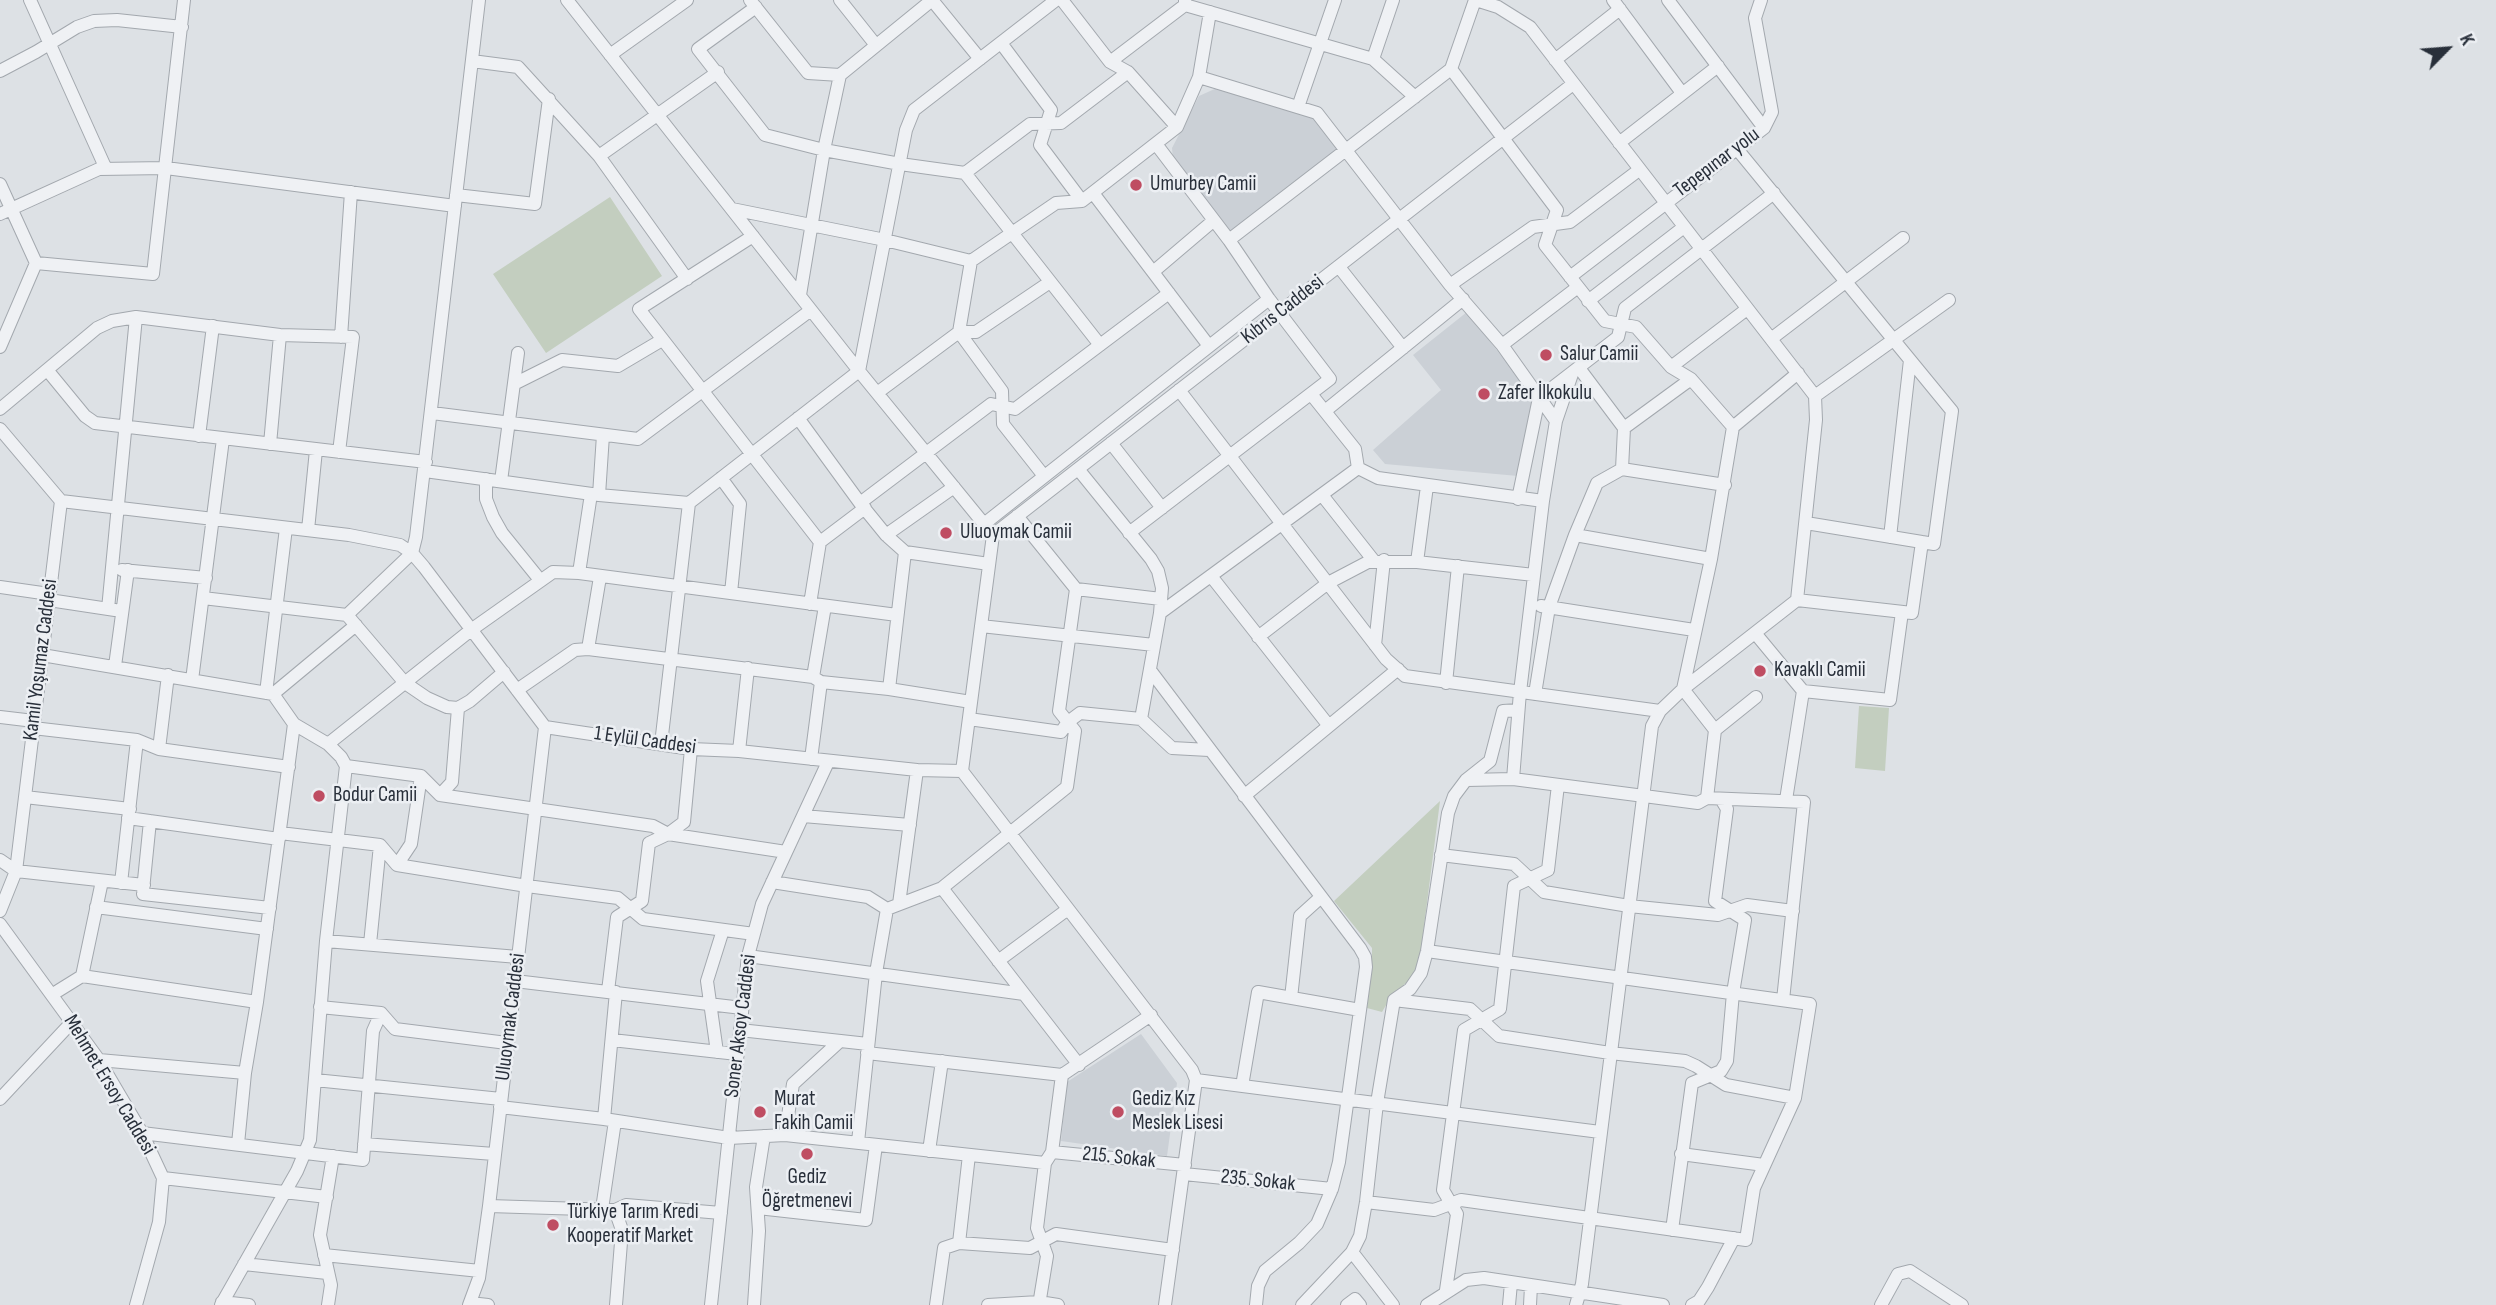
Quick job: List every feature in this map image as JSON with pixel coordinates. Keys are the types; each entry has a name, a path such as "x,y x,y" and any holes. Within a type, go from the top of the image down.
{"street":[{"path":"30,0 106,169"},
{"path":"36,263 153,274 184,0"},
{"path":"270,694 352,620 412,554 426,466 479,0"},
{"path":"566,0 859,371 993,535 962,771 1192,1070 1196,1080 1165,1305"},
{"path":"610,55 687,0"},
{"path":"840,0 875,44"},
{"path":"800,295 810,226 840,75 932,0 980,59"},
{"path":"48,371 85,416 95,423 339,452 486,479 595,495 688,503 859,371 906,130 914,110 1056,0"},
{"path":"1062,0 1110,62 1128,72 1177,127"},
{"path":"1298,107 1335,0"},
{"path":"1373,59 1394,0"},
{"path":"1668,0 1764,128"},
{"name":"Tepepınar yolu","path":"1502,345 1664,203 1764,128 1772,112 1755,18 1760,0"},
{"path":"1110,62 1185,2 1210,12 1373,59 1415,97"},
{"path":"1229,240 1451,69 1488,2 1530,27 1815,396 1816,420 1797,600"},
{"path":"840,75 808,73 753,4 698,49 765,135 824,150 965,173 1100,345"},
{"path":"1555,60 1616,5 1682,93"},
{"path":"1044,476 1003,424 1002,391 959,332 971,261 1056,204 1088,197 1177,127 1199,77 1210,12"},
{"path":"0,71 77,27 94,21 117,20 182,27"},
{"path":"1001,43 1051,110 1040,145 1153,272 1209,346"},
{"path":"472,61 518,67 599,156 687,279"},
{"path":"1619,143 1718,66"},
{"path":"1451,69 1558,210 1545,245 1588,301 1605,321 1636,327 1671,367 1690,379 1733,427"},
{"path":"599,156 718,72"},
{"path":"965,173 1030,124 1061,123 1128,72"},
{"path":"1199,77 1317,113 1450,285 1502,345 1556,421"},
{"name":"Kıbrıs Caddesi","path":"993,535 1573,84"},
{"path":"6,211 99,169 166,168 351,192 536,204 549,99"},
{"path":"1129,533 1330,379 1156,145"},
{"path":"1737,149 1952,411 1934,544 1806,523"},
{"path":"1450,285 1533,227 1570,222 1639,170"},
{"path":"0,184 6,211 36,263"},
{"path":"341,337 351,192"},
{"path":"1518,499 1539,398 1618,337 1625,308 1774,193"},
{"path":"732,209 885,240 971,261"},
{"path":"1153,272 1213,221"},
{"path":"1588,301 1684,227"},
{"path":"753,236 639,309 821,542"},
{"path":"1771,339 1903,238"},
{"path":"0,347 4,325 36,263"},
{"path":"1339,267 1403,348"},
{"path":"877,393 959,332 976,332 1051,282"},
{"path":"810,604 821,542 862,505 925,452 991,404 1015,409 1169,293"},
{"path":"984,524 1269,299"},
{"path":"1325,411 1463,299"},
{"path":"1815,396 1949,300"},
{"path":"1671,367 1747,309"},
{"path":"432,413 638,439 811,310"},
{"path":"0,409 97,328 112,321 136,317 280,335 353,337 339,452"},
{"path":"108,609 136,317"},
{"path":"199,436 213,326"},
{"path":"270,444 280,335"},
{"path":"514,384 562,360 618,366 662,340"},
{"path":"501,481 518,353"},
{"path":"1890,537 1910,360"},
{"path":"1513,779 1518,710 1543,500 1556,421 1576,371"},
{"path":"1576,371 1624,428 1622,469"},
{"path":"1714,799 1715,730 1683,689 1711,559 1733,427 1798,373"},
{"path":"1624,428 1690,379"},
{"path":"1179,390 1386,659 1405,676 1660,711"},
{"path":"1311,394 1355,449 1359,468"},
{"path":"798,418 862,505 886,535 905,552 989,564"},
{"path":"0,429 61,501 349,535 400,545 412,554 545,727"},
{"path":"579,573 595,495 603,435"},
{"path":"192,680 223,439"},
{"path":"1111,443 1162,508"},
{"path":"308,530 316,450"},
{"path":"1359,468 1378,478 1518,499 1543,500"},
{"path":"1160,613 1359,468"},
{"path":"1078,469 1158,571 1162,589 1160,613 1141,719"},
{"path":"1535,694 1549,607 1597,484 1622,469 1725,485"},
{"path":"721,478 740,504 731,593"},
{"path":"486,479 486,499 493,517 502,533 540,580"},
{"path":"886,535 954,486"},
{"path":"1418,562 1427,486"},
{"path":"1322,495 1379,561 1375,645"},
{"name":"Kamil Yoşumaz Caddesi","path":"0,911 16,871 61,501"},
{"path":"661,744 688,503"},
{"path":"1017,516 1076,589 1161,599"},
{"path":"270,694 286,528"},
{"path":"1575,535 1711,559"},
{"path":"1578,1299 1652,726 1660,711 1683,689 1797,600 1912,613 1922,542"},
{"path":"889,689 905,552"},
{"path":"1258,636 1328,583 1354,567 1379,561 1418,562 1534,575"},
{"path":"1446,683 1458,566"},
{"path":"112,569 206,578"},
{"path":"115,666 128,570"},
{"path":"328,744 471,630 553,572 579,573 897,615"},
{"path":"1211,576 1329,726"},
{"path":"588,649 600,577"},
{"path":"0,587 122,611"},
{"path":"772,882 868,897 893,907 942,888 1068,787 1075,731 1059,711 1076,589"},
{"path":"203,598 352,620 405,683 447,707 458,708 470,701 504,672"},
{"path":"1531,604 1694,630"},
{"path":"811,759 825,606"},
{"path":"1755,633 1803,691 1890,700 1902,612"},
{"path":"981,626 1154,645"},
{"path":"517,690 575,650 588,649 748,668 971,702"},
{"path":"42,655 270,694 294,724 328,744 346,766 326,940 310,1140 285,1192 222,1304 249,1305"},
{"path":"739,751 748,668"},
{"path":"1244,796 1398,669"},
{"path":"1150,670 1365,957 1366,967 1339,1163 1332,1189 1317,1224 1299,1243 1265,1270 1258,1286 1257,1304"},
{"path":"159,749 168,675"},
{"path":"1786,800 1803,691"},
{"path":"1715,730 1756,697"},
{"path":"440,795 452,782 458,708"},
{"path":"1302,1305 1352,1252 1360,1236 1377,1103 1394,1000 1409,989 1421,972 1427,951 1448,813 1454,796 1466,780 1490,761 1503,711 1518,710"},
{"path":"969,719 1061,732 1068,722 1080,713 1141,719 1172,748 1209,750"},
{"path":"0,717 33,725 137,740 159,749 289,767"},
{"path":"238,1144 245,1073 294,724"},
{"name":"1 Eylül Caddesi","path":"545,727 691,748 917,770 962,771"},
{"name":"Uluoymak Caddesi","path":"470,1304 477,1287 489,1206 545,727"},
{"path":"121,883 137,740"},
{"path":"616,1305 622,1230 609,1209 609,1120 612,991 617,918 642,901 649,843 684,822 691,748"},
{"name":"Soner Aksoy Caddesi","path":"711,1305 748,956 762,904 828,762"},
{"path":"346,766 421,776 440,795 653,826 668,834 786,852"},
{"path":"858,1143 876,972 910,825 917,770"},
{"path":"397,864 411,844 421,776"},
{"path":"1466,780 1513,779 1698,803 1714,799 1804,802 1783,1000"},
{"path":"1446,1290 1457,1214 1443,1190 1464,1030 1500,1009 1514,886 1548,870 1558,785"},
{"path":"25,797 129,813 150,821 380,845 397,864 618,898 643,919 754,934"},
{"path":"1672,1230 1692,1083 1724,1068 1727,1061 1733,993 1745,920 1715,901 1727,809 1714,799"},
{"path":"803,816 910,825"},
{"path":"141,913 150,821"},
{"path":"369,944 380,845"},
{"path":"1441,855 1514,864 1544,892 1629,906 1718,915 1746,905 1793,911"},
{"path":"0,860 16,871 121,883 144,889 270,908"},
{"path":"82,976 102,881"},
{"path":"942,888 1079,1065"},
{"path":"1291,999 1300,916 1321,897"},
{"path":"96,907 267,929"},
{"path":"998,961 1068,909"},
{"name":"Mehmet Ersoy Caddesi","path":"0,924 99,1060 142,1133 163,1178 159,1222 136,1305"},
{"path":"717,1052 707,981 723,930"},
{"path":"326,940 518,957"},
{"path":"1366,1202 1434,1210 1461,1200 1746,1240 1754,1188 1795,1098 1810,1004 1427,951"},
{"path":"748,956 1024,994"},
{"path":"53,994 82,976 257,1002"},
{"path":"515,981 742,1008"},
{"path":"1242,1086 1258,992 1360,1010"},
{"path":"1394,1000 1470,1009 1499,1036 1685,1061 1726,1085 1795,1098"},
{"path":"320,1007 380,1013 395,1029 507,1043"},
{"path":"142,1133 363,1160 373,1031 380,1013"},
{"path":"740,1030 840,1041 942,1061 1062,1074 1151,1016"},
{"path":"0,1099 72,1023"},
{"path":"612,1040 737,1054"},
{"path":"785,1135 793,1084 840,1041"},
{"path":"99,1060 245,1073"},
{"path":"929,1151 942,1061"},
{"path":"1039,1303 1047,1256 1037,1228 1062,1074"},
{"name":"215. Sokak","path":"315,1080 500,1103 729,1138 785,1135 969,1155 1048,1157 1185,1170"},
{"path":"1196,1080 1600,1132"},
{"path":"754,1305 760,1231 756,1187 764,1136"},
{"path":"364,1144 494,1154"},
{"path":"758,1208 866,1220 876,1145"},
{"path":"1681,1154 1765,1165"},
{"path":"959,1243 969,1155"},
{"path":"328,1305 331,1285 320,1235 333,1156"},
{"name":"235. Sokak","path":"1185,1170 1332,1189"},
{"path":"163,1178 327,1197"},
{"path":"489,1206 609,1209 626,1205 721,1213"},
{"path":"936,1305 944,1248 959,1243 1030,1248 1056,1234 1173,1250"},
{"path":"1692,1305 1699,1301 1708,1287 1734,1238"},
{"path":"1352,1252 1393,1305"},
{"path":"324,1255 480,1271"},
{"path":"244,1264 327,1273"},
{"path":"1881,1305 1898,1274 1910,1271 1962,1305"},
{"path":"1427,1305 1446,1290 1466,1280 1484,1278 1531,1286 1578,1299 1663,1305"},
{"path":"1509,1305 1511,1283"},
{"path":"1531,1286 1531,1305"},
{"path":"1347,1305 1355,1299 1360,1305"},
{"path":"470,1304 488,1305"},
{"path":"988,1305 1058,1305"}],"shaded area":[{"path":"1219,87 1316,116 1340,147 1235,231 1227,232 1173,159 1172,148 1199,96"},
{"name":"Zafer İlkokulu","path":"1467,312 1535,399 1518,476 1385,464 1373,450 1441,390 1413,355"},
{"name":"Gediz Kız Meslek Lisesi","path":"1141,1034 1177,1083 1167,1156 1061,1141 1067,1082"}],"green space":[{"path":"610,197 662,276 546,353 493,274"},
{"path":"1859,706 1889,708 1885,771 1855,768"},
{"path":"1440,801 1418,973 1392,995 1382,1012 1367,1008 1372,948 1334,901"}],"place":[{"name":"Umurbey Camii","path":"1136,185"},
{"name":"Salur Camii","path":"1546,355"},
{"name":"Zafer İlkokulu","path":"1484,394"},
{"name":"Uluoymak Camii","path":"946,533"},
{"name":"Kavaklı Camii","path":"1760,671"},
{"name":"Bodur Camii","path":"319,796"},
{"name":"Murat Fakih Camii","path":"760,1112"},
{"name":"Gediz Kız Meslek Lisesi","path":"1118,1112"},
{"name":"Gediz Öğretmenevi","path":"807,1154"},
{"name":"Türkiye Tarım Kredi Kooperatif Market","path":"553,1225"}]}
